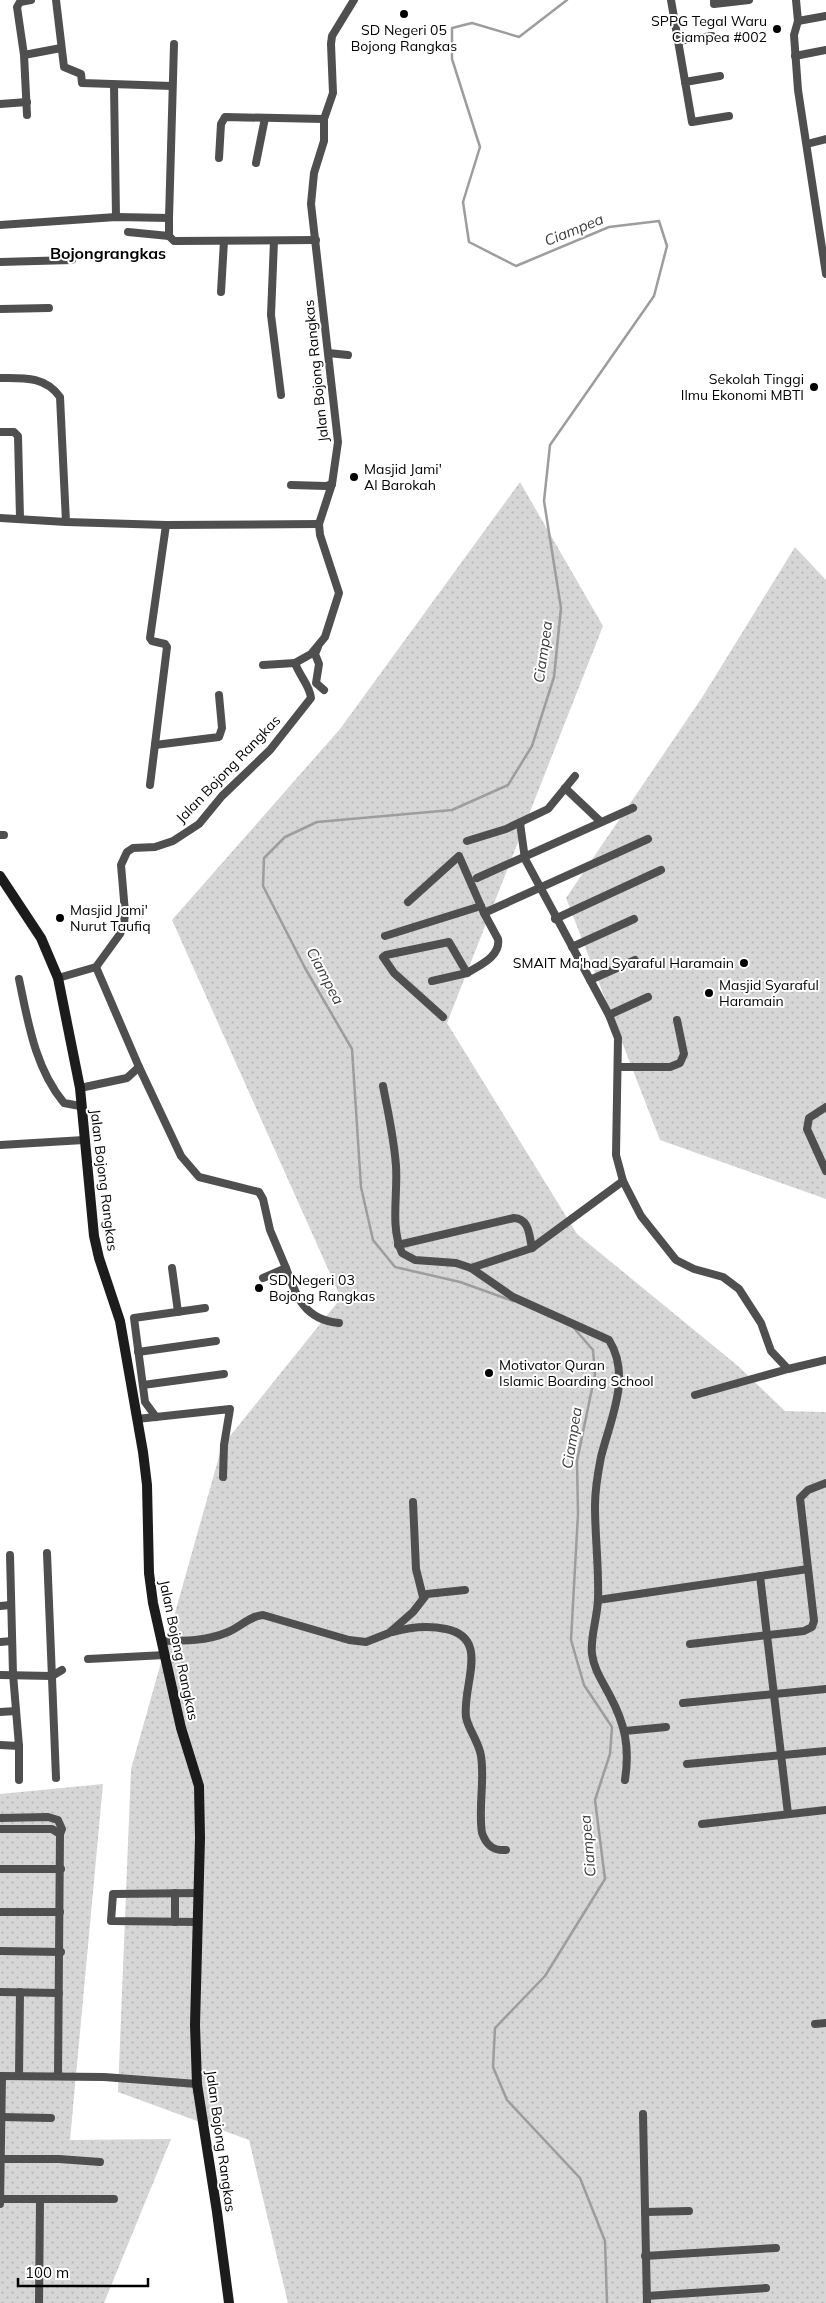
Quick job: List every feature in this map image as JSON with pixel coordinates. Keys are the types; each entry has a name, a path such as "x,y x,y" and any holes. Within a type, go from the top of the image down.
{"main road":[{"name":"Jalan Bojong Rangkas","path":"0,876 40,938 58,978 80,1088 80,1106 94,1236 104,1275 120,1322 137,1419 147,1486 149,1573 153,1603 181,1728 199,1786 199,1893 195,2018 197,2084 229,2303"}],"street":[{"path":"27,115 24,55 17,7 20,2 31,0"},
{"path":"56,0 64,67 81,74 82,83 172,86"},
{"name":"Jalan Bojong Rangkas","path":"96,968 114,944 124,924 125,912 121,865 123,858 132,848 155,847 185,835 199,824 222,796 270,750 311,698 296,663 311,654 325,637 339,593 337,582 320,538 319,524 332,484 338,442 311,204 314,173 324,141 324,119 332,93 330,44 332,36 347,15 354,0"},
{"path":"671,0 692,122 729,116"},
{"path":"714,0 714,4 749,0"},
{"path":"796,0 798,21 794,35 798,90 826,274"},
{"path":"798,21 826,16"},
{"path":"678,40 712,36"},
{"path":"169,236 174,44"},
{"path":"24,55 62,48"},
{"path":"796,56 826,50"},
{"path":"685,82 720,76"},
{"path":"114,85 116,217"},
{"path":"0,104 27,102"},
{"path":"219,158 221,124 225,117 324,119"},
{"path":"256,163 265,118"},
{"path":"807,144 826,139"},
{"path":"0,225 116,217 169,218"},
{"path":"128,232 169,236 174,241 316,240"},
{"path":"221,292 224,241"},
{"path":"274,241 271,315 281,395"},
{"path":"0,262 72,260"},
{"path":"0,309 50,308"},
{"path":"328,353 348,355"},
{"path":"0,378 29,378 47,384 60,397 66,522"},
{"path":"0,432 14,432 18,436 20,518"},
{"path":"291,485 326,486 332,484"},
{"path":"0,518 166,525 319,524"},
{"path":"150,785 167,647 165,644 152,641 150,638 166,525"},
{"path":"319,645 315,654 319,664 316,684 324,690"},
{"path":"263,665 296,663"},
{"path":"155,744 219,738 222,728 219,696"},
{"path":"467,841 506,829 548,809 575,776"},
{"path":"565,788 601,822"},
{"path":"477,878 633,808"},
{"path":"520,822 525,858 555,919 609,1015 618,1038 616,1155 623,1181 641,1216 670,1253 684,1265 722,1277 739,1289 761,1323 771,1351 788,1369"},
{"path":"385,936 482,909 539,888 648,839"},
{"path":"408,902 460,856 482,909 499,943 496,952 467,972 432,981"},
{"path":"555,919 661,870"},
{"path":"572,947 634,919"},
{"path":"443,1017 394,973 383,957 448,942 467,972"},
{"path":"590,980 635,960"},
{"path":"58,978 96,968 139,1067 181,1156 193,1172 204,1179 259,1192 295,1292 305,1310 315,1316 339,1323"},
{"path":"19,979 35,1050 43,1068 64,1103 80,1106"},
{"path":"609,1015 648,996"},
{"path":"619,1066 670,1067 680,1063 684,1057 677,1020"},
{"path":"80,1088 127,1078 139,1067"},
{"path":"383,1086 392,1128 396,1166 394,1232 398,1245 408,1258 456,1263 471,1268 514,1297 609,1340 615,1350 619,1375 615,1416 601,1457 595,1505 598,1600 592,1640 594,1664 623,1721 629,1751 625,1780"},
{"path":"826,1107 809,1118 807,1129 826,1171"},
{"path":"0,1145 84,1140"},
{"path":"471,1268 532,1248 623,1181"},
{"path":"398,1245 514,1218 522,1220 526,1224 532,1248"},
{"path":"172,1268 178,1312"},
{"path":"263,1278 286,1268"},
{"path":"156,1417 145,1402 134,1318 205,1308"},
{"path":"138,1352 216,1341"},
{"path":"695,1395 826,1360"},
{"path":"143,1385 224,1374"},
{"path":"137,1419 230,1409 224,1445 223,1477"},
{"path":"690,1644 804,1632 812,1627 814,1620 800,1498 808,1490 826,1483"},
{"path":"413,1502 416,1569 423,1597"},
{"path":"47,1553 56,1778"},
{"path":"10,1555 13,1674 19,1746 19,1780"},
{"path":"598,1600 808,1568"},
{"path":"0,1573 10,1572"},
{"path":"760,1576 788,1814"},
{"path":"162,1641 189,1641 217,1636 263,1615 358,1642 374,1640 388,1633 413,1612 423,1597 431,1592 465,1590"},
{"path":"0,1606 11,1605"},
{"path":"388,1633 412,1628 437,1627 460,1632 468,1639 471,1655 466,1716 477,1739 481,1755 482,1833 485,1842 493,1848 506,1850"},
{"path":"0,1642 12,1641"},
{"path":"88,1659 166,1655"},
{"path":"0,1675 52,1676 62,1670"},
{"path":"683,1703 826,1689"},
{"path":"0,1712 16,1711"},
{"path":"625,1730 666,1727"},
{"path":"0,1745 19,1746"},
{"path":"687,1764 826,1751"},
{"path":"702,1824 826,1810"},
{"path":"0,1818 48,1817 58,1820 62,1829 60,1834 58,2076"},
{"path":"0,1829 52,1829 60,1834"},
{"path":"0,1869 61,1869"},
{"path":"176,1893 176,1922"},
{"path":"198,1922 111,1921 113,1894 199,1893"},
{"path":"0,1912 60,1912"},
{"path":"0,1951 60,1952"},
{"path":"0,1992 59,1994"},
{"path":"19,2076 20,1992"},
{"path":"816,2024 826,2023"},
{"path":"0,2204 1,2076 104,2076 197,2084"},
{"path":"643,2114 647,2299 766,2288"},
{"path":"0,2117 51,2118"},
{"path":"0,2159 59,2159 100,2162"},
{"path":"0,2199 114,2199"},
{"path":"39,2303 40,2200"},
{"path":"645,2212 689,2211"},
{"path":"645,2256 776,2248"}],"shaded area":[{"path":"520,482 603,626 447,1023 577,1234 738,1366 785,1411 826,1412 826,2303 288,2303 249,2140 118,2092 131,1769 222,1446 341,1298 172,920 340,729"},
{"path":"795,547 826,580 826,1199 660,1140 566,898 703,696"},
{"path":"103,1784 70,2140 171,2139 104,2303 0,2303 0,1794"}],"waterway":[{"name":"Ciampea","path":"513,1301 460,1282 395,1267 373,1240 361,1187 352,1049 305,968 263,886 264,858 285,837 317,822 452,810 508,785 532,746 554,677 561,608 544,501 550,445 654,296 667,246 659,221 609,227 516,266 469,242 463,202 480,147 452,59 452,28 472,23 519,37 567,0"},
{"name":"Ciampea","path":"573,1327 593,1350 595,1374 577,1461 578,1514 571,1640 584,1685 612,1727 610,1754 595,1800 605,1879 545,1976 495,2028 493,2067 507,2100 580,2178 605,2241 607,2303"}],"place":[{"name":"SD Negeri 05 Bojong Rangkas","path":"404,14"},
{"name":"SPPG Tegal Waru Ciampea #002","path":"777,29"},
{"name":"Sekolah Tinggi Ilmu Ekonomi MBTI","path":"814,387"},
{"name":"Masjid Jami' Al Barokah","path":"354,477"},
{"name":"Masjid Jami' Nurut Taufiq","path":"60,918"},
{"name":"SMAIT Ma'had Syaraful Haramain","path":"744,963"},
{"name":"Masjid Syaraful Haramain","path":"709,993"},
{"name":"SD Negeri 03 Bojong Rangkas","path":"259,1288"},
{"name":"Motivator Quran Islamic Boarding School","path":"489,1373"}],"district":[{"name":"Bojongrangkas","path":"108,253"}]}
